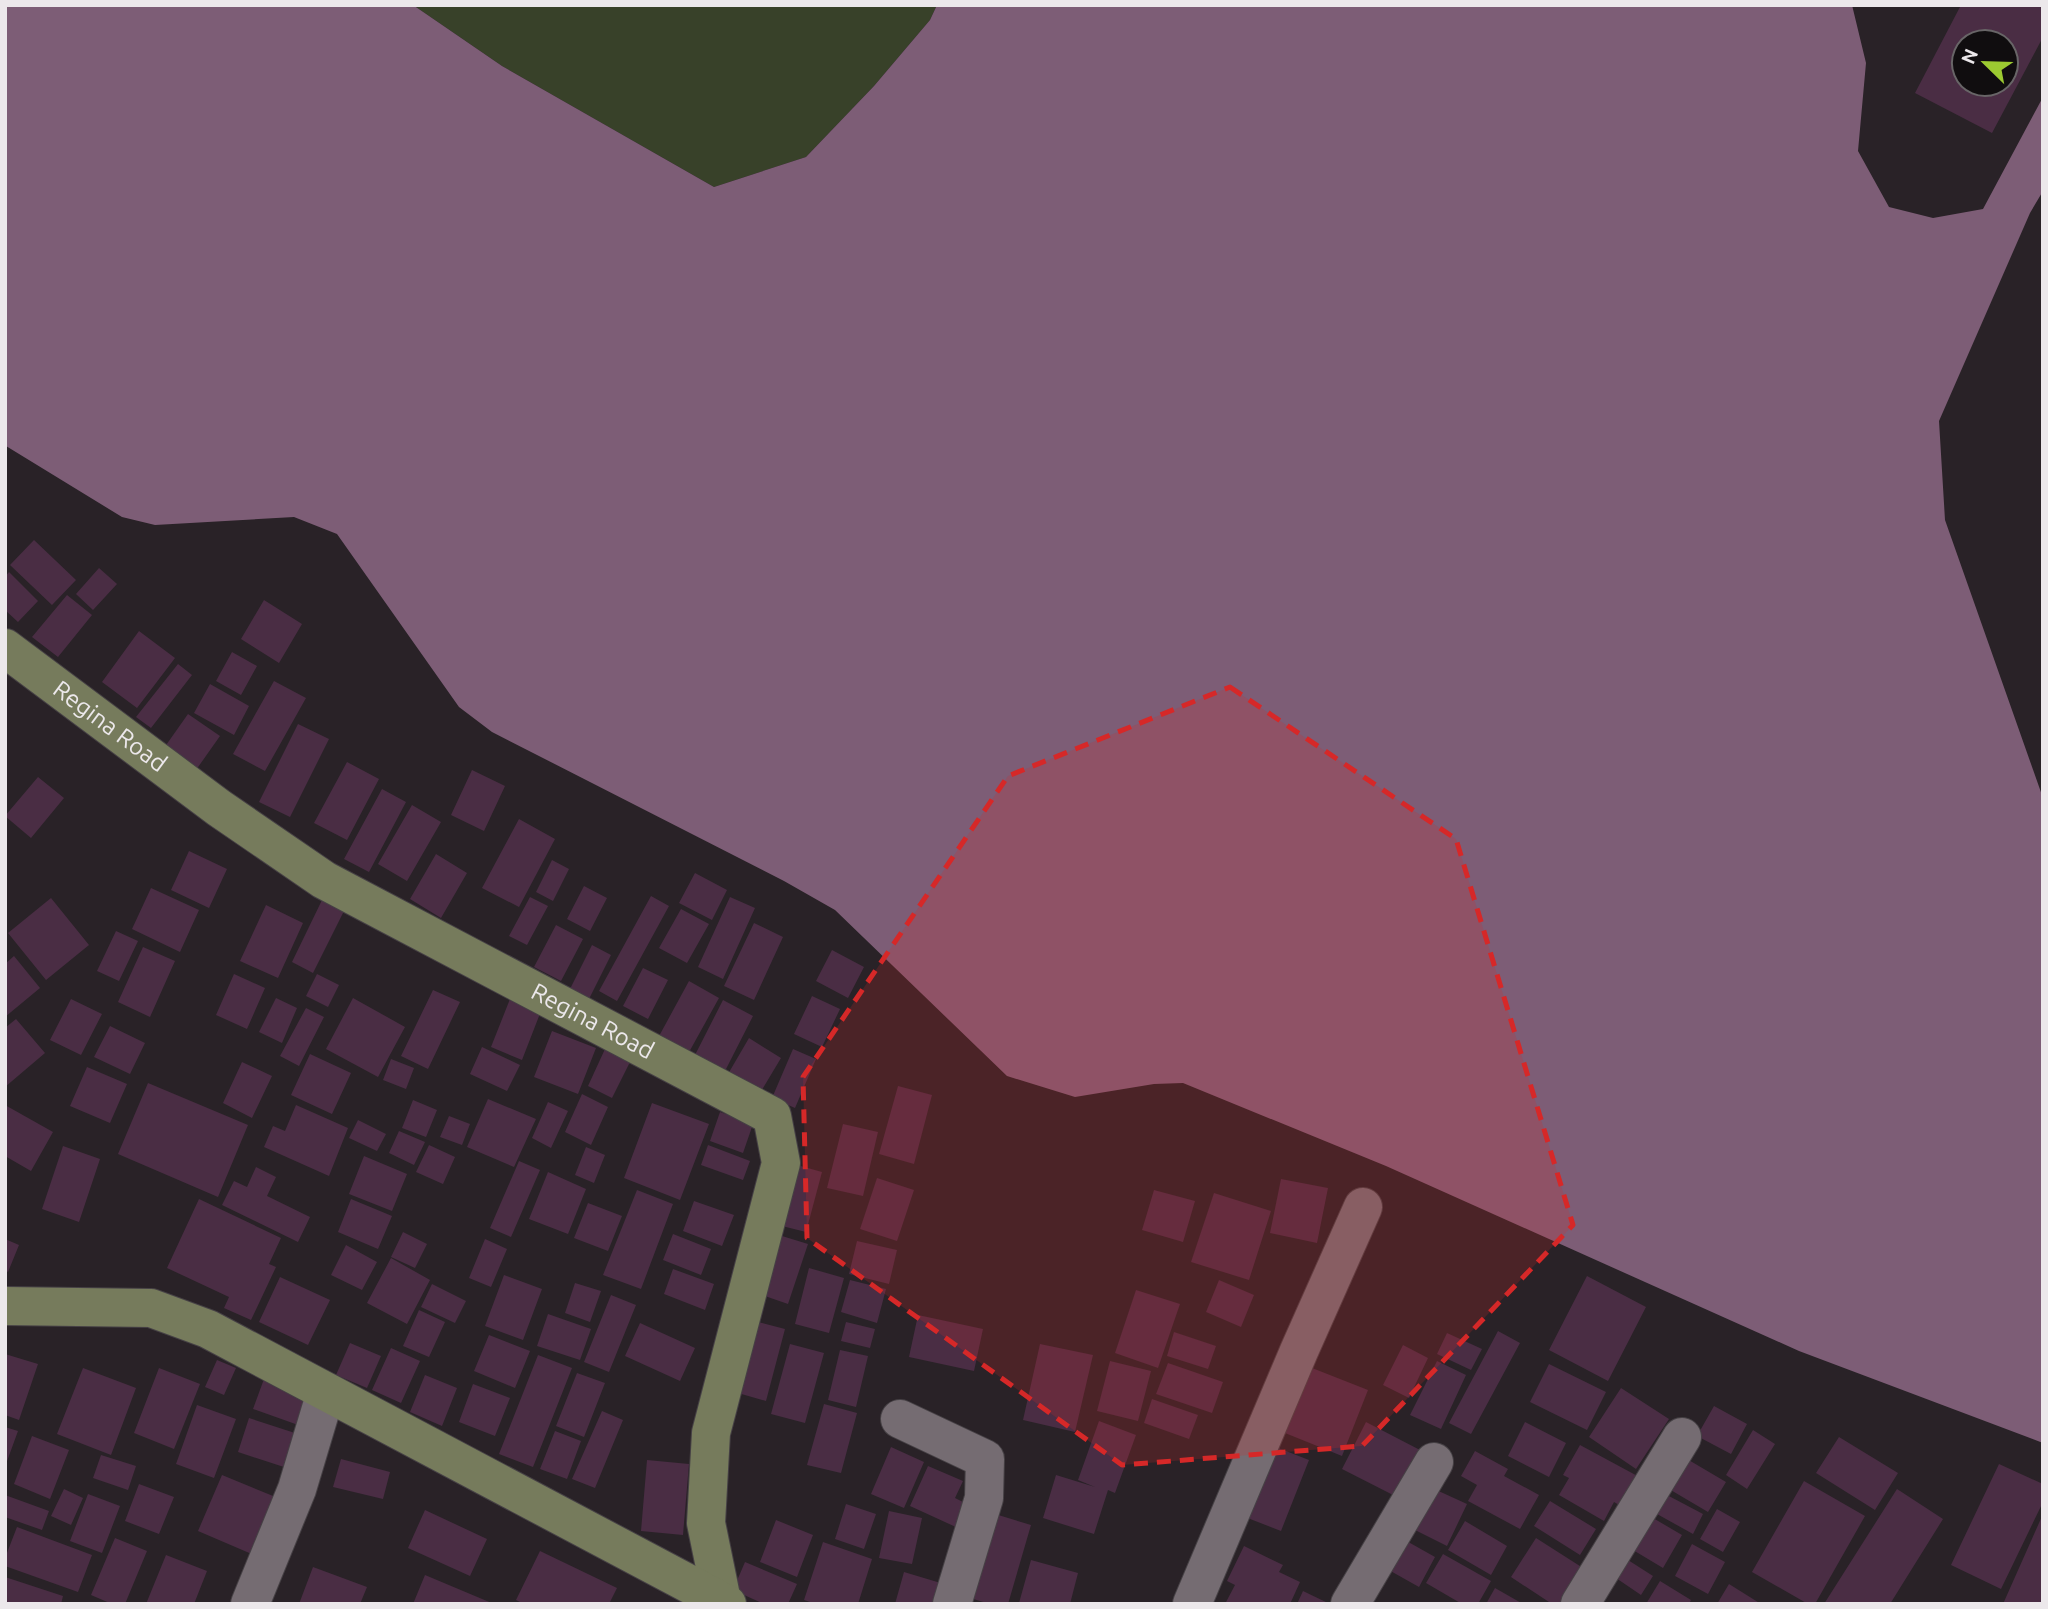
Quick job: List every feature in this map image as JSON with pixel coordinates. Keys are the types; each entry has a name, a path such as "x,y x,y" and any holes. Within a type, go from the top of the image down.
{"street":[{"name":"Regina Road","path":"5,648 219,808 324,880 772,1116 781,1163 711,1433 706,1523 723,1603"},
{"path":"1192,1604 1298,1350 1363,1207"},
{"path":"5,1306 151,1308 208,1329 723,1603"},
{"path":"250,1604 297,1489 326,1392"},
{"path":"900,1419 985,1459 984,1498 953,1604"},
{"path":"1580,1604 1682,1437"},
{"path":"1350,1604 1434,1462"}],"highlighted area":[{"path":"1230,687 1456,839 1573,1225 1362,1446 1122,1465 807,1238 803,1077 1008,776"}],"green space":[{"path":"413,5 937,5 930,20 874,86 806,157 714,187 502,66"}],"shaded area":[{"path":"5,5 413,5 502,66 714,187 806,157 874,86 930,20 937,5 1852,5 1866,63 1858,151 1889,207 1933,218 1983,209 2043,97 2043,191 2030,213 1939,421 1945,520 2043,798 2043,1443 1799,1351 1386,1166 1183,1083 1154,1084 1075,1097 1007,1076 835,910 784,881 492,732 459,707 337,534 294,517 155,525 122,517 6,446"}],"building":[{"path":"1961,5 2043,5 2043,37 2020,80 2020,28 1950,28 1950,98 2011,98 1992,133 1915,93"},
{"path":"34,540 76,580 52,605 10,565"},
{"path":"99,568 117,584 93,610 76,594"},
{"path":"9,572 38,601 18,622 5,610 5,577"},
{"path":"67,595 92,615 58,657 32,637"},
{"path":"264,600 302,624 279,663 241,639"},
{"path":"139,631 175,658 137,708 102,682"},
{"path":"232,652 257,666 241,695 216,681"},
{"path":"178,664 192,675 151,728 136,717"},
{"path":"274,681 306,698 265,771 233,754"},
{"path":"210,684 249,706 234,735 194,713"},
{"path":"188,714 220,736 196,770 164,748"},
{"path":"298,724 329,739 290,817 259,802"},
{"path":"347,762 379,779 347,840 314,823"},
{"path":"472,770 505,786 484,831 451,815"},
{"path":"38,777 64,798 31,838 5,816"},
{"path":"382,789 406,802 369,872 344,859"},
{"path":"412,805 441,822 407,881 378,864"},
{"path":"519,819 555,839 519,907 482,888"},
{"path":"189,851 227,869 209,908 171,890"},
{"path":"436,854 467,873 441,918 410,899"},
{"path":"552,860 569,869 553,901 536,892"},
{"path":"695,873 727,890 712,920 679,903"},
{"path":"584,886 607,898 590,931 567,919"},
{"path":"151,888 199,910 180,952 132,929"},
{"path":"651,896 669,906 617,1001 599,991"},
{"path":"530,897 548,906 527,945 509,936"},
{"path":"730,897 755,908 723,979 698,967"},
{"path":"51,898 89,945 46,980 8,933"},
{"path":"323,898 345,909 313,973 292,962"},
{"path":"266,905 303,923 278,978 240,961"},
{"path":"681,909 709,924 687,963 659,948"},
{"path":"754,923 783,937 754,1000 724,986"},
{"path":"556,925 583,939 561,981 534,967"},
{"path":"116,931 138,941 119,981 97,971"},
{"path":"592,945 611,955 589,999 570,989"},
{"path":"143,947 175,961 150,1017 118,1002"},
{"path":"832,950 864,967 848,998 816,981"},
{"path":"14,956 40,988 5,1017 5,964"},
{"path":"643,968 668,980 648,1019 623,1006"},
{"path":"234,974 265,988 247,1029 216,1015"},
{"path":"317,974 339,985 328,1007 306,996"},
{"path":"689,981 719,998 688,1054 658,1038"},
{"path":"433,990 460,1002 428,1069 401,1056"},
{"path":"812,996 840,1009 822,1047 794,1034"},
{"path":"276,998 297,1008 282,1043 259,1032"},
{"path":"353,998 405,1027 378,1077 326,1049"},
{"path":"71,999 102,1014 81,1055 50,1040"},
{"path":"510,999 541,1011 522,1060 491,1047"},
{"path":"723,1000 753,1016 725,1071 695,1055"},
{"path":"306,1008 324,1017 299,1066 280,1056"},
{"path":"16,1019 45,1053 5,1087 5,1028"},
{"path":"110,1026 145,1043 130,1074 94,1057"},
{"path":"552,1031 596,1048 578,1094 534,1077"},
{"path":"749,1038 781,1058 760,1093 728,1074"},
{"path":"482,1047 520,1065 507,1091 470,1074"},
{"path":"605,1049 630,1062 612,1098 588,1086"},
{"path":"793,1049 816,1059 795,1108 772,1098"},
{"path":"310,1054 351,1073 332,1114 291,1095"},
{"path":"391,1059 414,1068 406,1089 383,1080"},
{"path":"242,1062 272,1076 252,1118 223,1103"},
{"path":"87,1067 127,1084 110,1123 70,1106"},
{"path":"148,1083 248,1125 218,1197 118,1154"},
{"path":"898,1086 932,1095 914,1164 879,1154"},
{"path":"582,1094 608,1107 591,1145 565,1132"},
{"path":"488,1099 536,1119 514,1167 467,1147"},
{"path":"413,1100 437,1110 426,1137 402,1128"},
{"path":"548,1102 568,1111 551,1148 532,1138"},
{"path":"652,1103 709,1124 680,1200 624,1178"},
{"path":"5,1105 53,1132 31,1171 5,1156"},
{"path":"296,1105 348,1128 329,1176 264,1147 273,1126 285,1131"},
{"path":"720,1112 753,1124 743,1153 710,1141"},
{"path":"449,1116 470,1124 462,1145 440,1137"},
{"path":"358,1120 386,1134 377,1151 349,1138"},
{"path":"843,1124 878,1132 863,1196 827,1188"},
{"path":"399,1131 425,1142 414,1165 389,1153"},
{"path":"429,1145 455,1157 443,1184 416,1172"},
{"path":"708,1145 750,1161 743,1180 701,1165"},
{"path":"63,1146 100,1159 79,1222 42,1209"},
{"path":"586,1147 605,1155 594,1183 575,1175"},
{"path":"364,1156 407,1174 392,1211 349,1194"},
{"path":"519,1161 540,1170 511,1237 490,1228"},
{"path":"797,1165 822,1172 806,1232 782,1226"},
{"path":"256,1167 276,1177 267,1196 310,1217 298,1242 222,1205 234,1181 247,1187"},
{"path":"548,1172 586,1189 568,1234 529,1219"},
{"path":"877,1178 914,1190 897,1241 860,1229"},
{"path":"1281,1179 1328,1188 1317,1243 1270,1233"},
{"path":"637,1190 673,1204 641,1289 603,1275"},
{"path":"1154,1190 1195,1201 1183,1242 1142,1230"},
{"path":"1214,1193 1271,1211 1249,1280 1191,1262"},
{"path":"199,1199 281,1238 269,1264 276,1267 251,1320 224,1308 229,1297 167,1268"},
{"path":"351,1199 392,1216 378,1249 338,1232"},
{"path":"694,1201 734,1215 722,1246 683,1231"},
{"path":"588,1203 622,1216 608,1251 574,1238"},
{"path":"403,1232 427,1244 415,1268 391,1257"},
{"path":"673,1234 711,1249 701,1275 663,1260"},
{"path":"782,1236 808,1244 788,1304 762,1295"},
{"path":"5,1239 19,1245 8,1272 5,1270"},
{"path":"485,1239 507,1249 491,1287 469,1278"},
{"path":"857,1241 897,1250 889,1284 849,1274"},
{"path":"346,1245 377,1262 362,1290 331,1275"},
{"path":"391,1258 430,1280 407,1324 367,1303"},
{"path":"809,1268 844,1278 829,1333 795,1324"},
{"path":"673,1269 714,1284 705,1310 664,1294"},
{"path":"504,1275 542,1289 523,1340 485,1326"},
{"path":"1587,1276 1646,1307 1608,1381 1549,1350"},
{"path":"280,1277 330,1300 308,1345 259,1322"},
{"path":"850,1280 886,1289 877,1323 841,1312"},
{"path":"1219,1280 1254,1295 1241,1327 1206,1312"},
{"path":"575,1283 601,1291 590,1322 565,1313"},
{"path":"432,1284 466,1301 455,1323 421,1307"},
{"path":"1136,1290 1180,1304 1158,1368 1115,1353"},
{"path":"611,1295 636,1305 609,1372 584,1362"},
{"path":"419,1310 445,1322 429,1357 403,1346"},
{"path":"548,1314 591,1329 580,1360 537,1346"},
{"path":"918,1315 983,1329 974,1371 909,1357"},
{"path":"750,1320 785,1329 766,1401 731,1391"},
{"path":"846,1322 875,1329 870,1348 841,1341"},
{"path":"640,1323 695,1348 680,1381 625,1356"},
{"path":"1498,1331 1520,1343 1471,1434 1449,1423"},
{"path":"1174,1332 1216,1346 1208,1369 1167,1356"},
{"path":"1447,1333 1482,1349 1471,1370 1437,1354"},
{"path":"489,1335 530,1351 515,1388 474,1371"},
{"path":"350,1343 381,1356 367,1388 336,1375"},
{"path":"790,1344 824,1353 805,1423 771,1414"},
{"path":"1040,1344 1093,1355 1075,1432 1023,1420"},
{"path":"1403,1345 1428,1358 1409,1398 1383,1385"},
{"path":"391,1348 420,1361 401,1403 372,1390"},
{"path":"840,1350 868,1356 856,1407 828,1400"},
{"path":"5,1354 38,1364 19,1420 5,1415"},
{"path":"538,1355 572,1368 533,1467 499,1454"},
{"path":"217,1360 236,1368 224,1395 205,1387"},
{"path":"1110,1361 1151,1371 1138,1421 1097,1411"},
{"path":"1437,1361 1466,1375 1441,1429 1410,1415"},
{"path":"1168,1363 1223,1382 1212,1413 1156,1394"},
{"path":"1549,1364 1606,1392 1587,1430 1530,1402"},
{"path":"1307,1366 1368,1390 1342,1456 1280,1431"},
{"path":"83,1368 136,1388 111,1455 57,1434"},
{"path":"159,1368 200,1384 174,1449 134,1433"},
{"path":"577,1373 605,1383 584,1437 556,1426"},
{"path":"425,1375 457,1388 442,1426 410,1412"},
{"path":"264,1379 312,1396 301,1426 253,1409"},
{"path":"473,1384 510,1398 495,1436 459,1422"},
{"path":"1621,1388 1669,1419 1636,1469 1589,1437"},
{"path":"1152,1399 1198,1415 1189,1439 1144,1423"},
{"path":"824,1404 857,1413 841,1473 807,1465"},
{"path":"197,1405 236,1419 214,1478 176,1464"},
{"path":"1714,1406 1747,1424 1731,1454 1697,1436"},
{"path":"602,1411 623,1420 595,1488 572,1479"},
{"path":"249,1418 298,1434 287,1468 238,1452"},
{"path":"1099,1421 1136,1435 1115,1493 1108,1490 1094,1534 1043,1518 1056,1475 1095,1487 1078,1480"},
{"path":"1366,1422 1420,1450 1397,1497 1342,1469"},
{"path":"1525,1422 1566,1443 1549,1477 1508,1456"},
{"path":"5,1427 18,1431 6,1464 5,1464"},
{"path":"1753,1430 1775,1444 1747,1489 1726,1475"},
{"path":"555,1431 581,1441 567,1479 540,1469"},
{"path":"32,1436 69,1450 50,1499 14,1484"},
{"path":"1839,1437 1898,1473 1875,1510 1816,1473"},
{"path":"1580,1445 1643,1479 1626,1509 1614,1502 1604,1521 1559,1495 1569,1478 1563,1475"},
{"path":"1273,1446 1309,1460 1281,1531 1245,1517"},
{"path":"891,1447 924,1462 904,1508 871,1494"},
{"path":"1475,1451 1508,1469 1504,1476 1539,1495 1520,1529 1468,1501 1477,1485 1461,1476"},
{"path":"101,1455 136,1466 128,1490 93,1478"},
{"path":"341,1459 390,1472 383,1499 333,1487"},
{"path":"1687,1459 1726,1482 1708,1512 1669,1489"},
{"path":"647,1460 689,1464 683,1535 641,1531"},
{"path":"1999,1464 2043,1484 2043,1502 2001,1589 1951,1565"},
{"path":"928,1466 963,1481 955,1498 969,1505 958,1528 910,1506"},
{"path":"222,1475 278,1498 254,1555 198,1531"},
{"path":"1804,1481 1865,1516 1815,1604 1808,1604 1752,1572"},
{"path":"139,1484 174,1497 159,1534 125,1521"},
{"path":"1432,1488 1467,1504 1447,1546 1413,1529"},
{"path":"64,1489 83,1498 71,1525 51,1516"},
{"path":"1897,1489 1943,1519 1890,1604 1824,1604"},
{"path":"88,1494 120,1506 102,1553 70,1541"},
{"path":"5,1495 49,1511 42,1530 5,1517"},
{"path":"1667,1495 1703,1514 1693,1534 1657,1514"},
{"path":"1550,1501 1596,1529 1580,1555 1534,1526"},
{"path":"846,1504 876,1514 864,1549 835,1539"},
{"path":"1717,1509 1740,1522 1723,1552 1700,1539"},
{"path":"425,1510 487,1539 470,1576 408,1548"},
{"path":"889,1511 922,1518 912,1564 879,1558"},
{"path":"995,1514 1031,1525 1008,1604 990,1604 970,1598"},
{"path":"2043,1514 2043,1604 2003,1604"},
{"path":"1653,1518 1682,1535 1663,1568 1633,1550"},
{"path":"776,1520 813,1535 797,1577 760,1562"},
{"path":"1465,1521 1507,1546 1491,1575 1448,1550"},
{"path":"17,1527 92,1555 78,1592 5,1566 5,1558"},
{"path":"115,1538 147,1551 125,1604 112,1604 91,1595"},
{"path":"1536,1538 1583,1568 1560,1604 1552,1604 1511,1577"},
{"path":"1403,1539 1435,1557 1419,1587 1387,1569"},
{"path":"823,1542 872,1559 858,1604 816,1604 804,1600"},
{"path":"1692,1544 1725,1562 1708,1594 1675,1576"},
{"path":"1244,1546 1283,1565 1279,1572 1300,1582 1290,1604 1225,1604 1235,1585 1227,1581"},
{"path":"540,1551 617,1588 609,1604 524,1604 516,1600"},
{"path":"1443,1554 1491,1581 1478,1604 1462,1604 1426,1583"},
{"path":"166,1555 207,1571 194,1604 146,1604"},
{"path":"1031,1560 1078,1573 1070,1604 1019,1603"},
{"path":"1628,1560 1653,1576 1641,1595 1616,1578"},
{"path":"745,1562 797,1584 788,1604 764,1604 733,1590"},
{"path":"313,1567 367,1587 360,1604 299,1604"},
{"path":"904,1572 944,1584 938,1604 895,1604"},
{"path":"425,1575 494,1604 413,1604"},
{"path":"5,1577 63,1596 61,1604 5,1604"},
{"path":"1660,1581 1691,1600 1689,1604 1646,1604"},
{"path":"1729,1584 1761,1604 1717,1604"},
{"path":"1495,1588 1523,1604 1486,1604"},
{"path":"1303,1591 1330,1604 1297,1604"}]}
